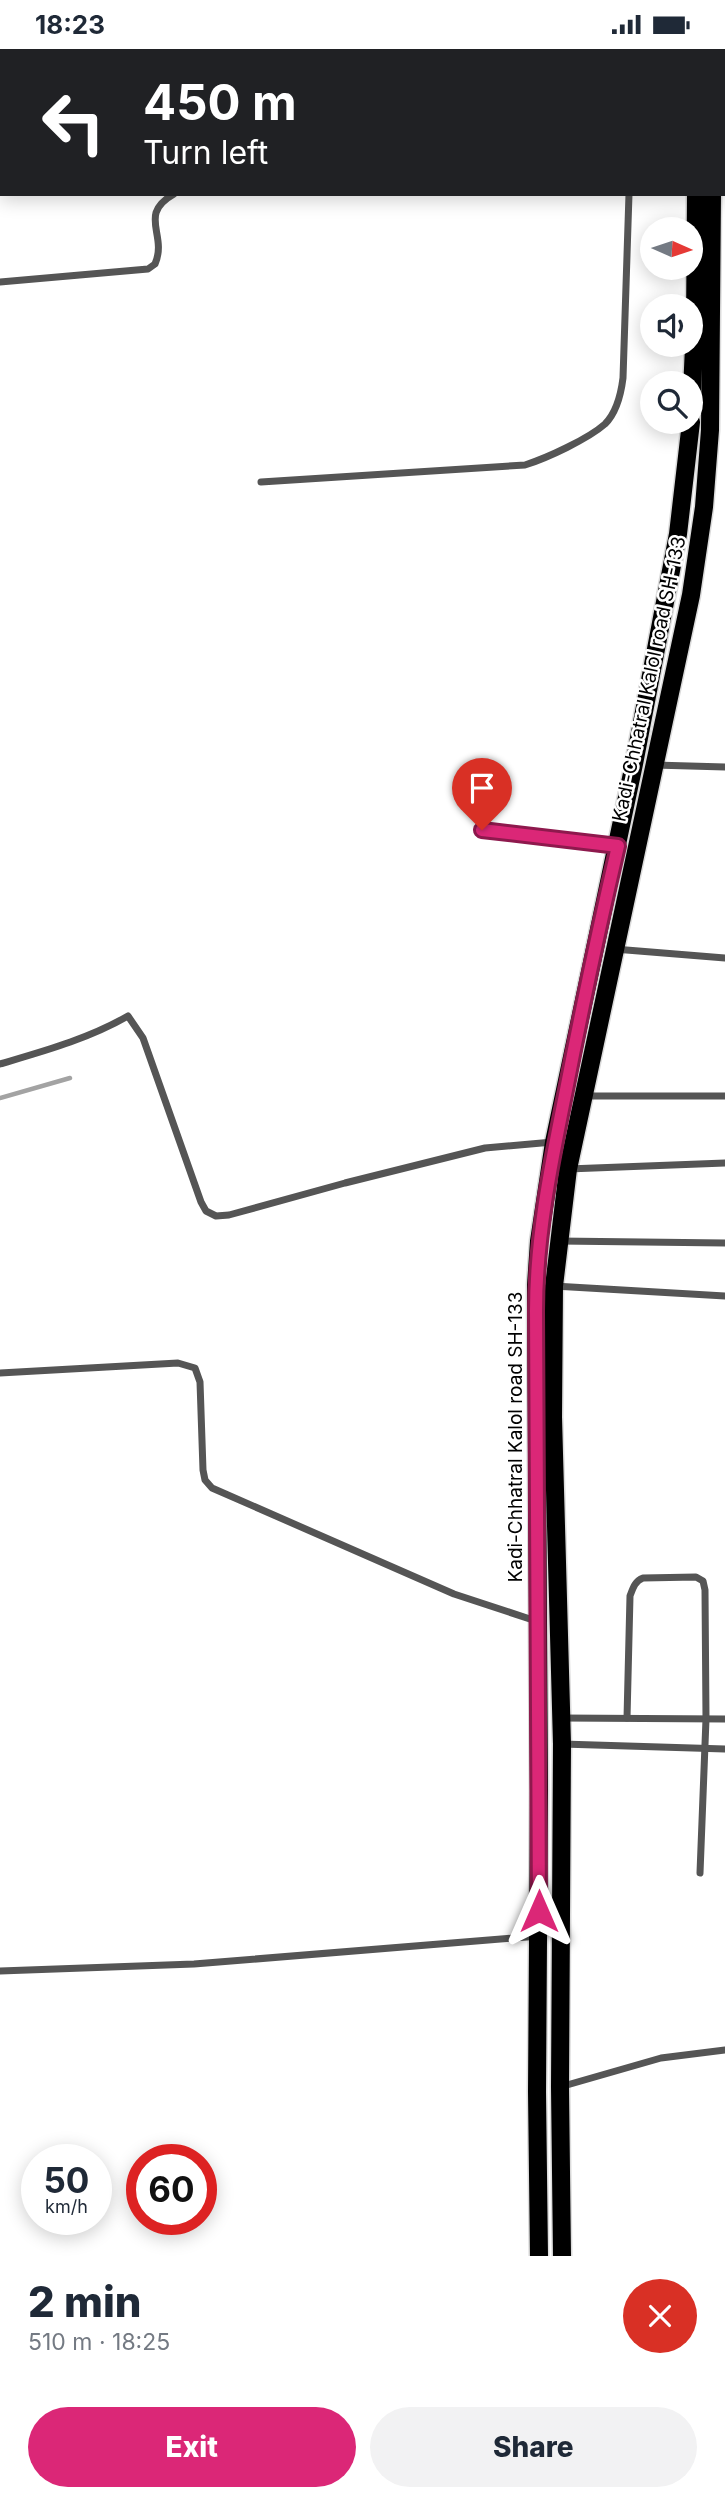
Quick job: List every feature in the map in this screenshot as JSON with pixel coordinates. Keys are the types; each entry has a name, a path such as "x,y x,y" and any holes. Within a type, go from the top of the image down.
{"main road":[{"path":"693,371 696,196"},
{"name":"Kadi-Chhatral Kalol road SH-133","path":"562,2256 559,2087 562,1744 553,1416 554,1286 568,1169 691,595 704,507 719,225 712,196"},
{"name":"Kadi-Chhatral Kalol road SH-133","path":"539,2256 536,1285 539,1241 554,1142 590,965 618,846 678,534 690,434"}],"lane":[{"path":"0,282 148,269 155,264 159,248 156,209 171,196"},
{"path":"261,482 525,465 553,454 605,423 616,407 623,378 629,196"},
{"path":"653,765 725,767"},
{"path":"482,830 618,846"},
{"path":"614,949 725,958"},
{"path":"0,1064 76,1041 128,1016 143,1038 201,1202 206,1211 216,1216 249,1210 485,1148 554,1142"},
{"path":"583,1096 725,1096"},
{"path":"550,1168 725,1163"},
{"path":"559,1241 725,1243"},
{"path":"554,1286 725,1296"},
{"path":"0,1373 188,1364 195,1368 200,1383 203,1469 205,1480 212,1488 454,1594 537,1621"},
{"path":"627,1718 632,1588 637,1580 643,1578 696,1577 703,1581 705,1590 706,1719 700,1873"},
{"path":"561,1718 725,1719"},
{"path":"562,1744 725,1749"},
{"path":"0,1971 194,1964 539,1936"},
{"path":"559,2087 661,2058 725,2050"}],"waterway":[{"path":"0,1098 70,1078"}],"route":[{"path":"482,830 618,846 593,951 554,1142 539,1241 536,1311 539,1911"}]}
